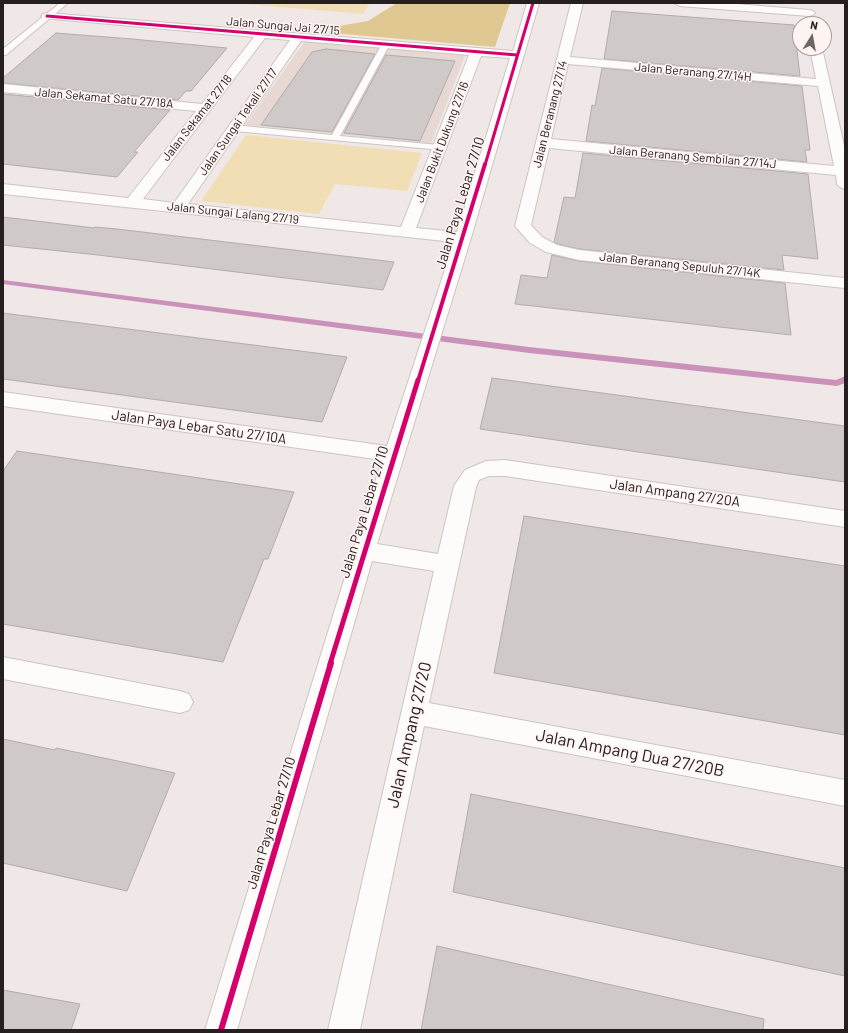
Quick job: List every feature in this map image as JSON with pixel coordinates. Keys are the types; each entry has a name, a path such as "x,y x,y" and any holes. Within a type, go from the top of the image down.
{"street":[{"name":"Jalan Paya Lebar 27/10","path":"221,1030 364,551 463,238 533,3"},
{"name":"Jalan Beranang 27/14","path":"524,226 577,3"},
{"path":"680,3 809,13"},
{"name":"Jalan Sungai Jai 27/15","path":"47,16 517,55"},
{"name":"Jalan Sekamat 27/18","path":"132,203 262,34"},
{"name":"Jalan Sungai Tekali 27/17","path":"178,208 298,37"},
{"name":"Jalan Bukit Dukung 27/16","path":"407,232 476,52"},
{"path":"818,56 844,178"},
{"name":"Jalan Beranang 27/14H","path":"564,60 823,83"},
{"name":"Jalan Sekamat Satu 27/18A","path":"3,88 205,108"},
{"name":"Jalan Beranang Sembilan 27/14J","path":"544,143 844,178"},
{"name":"Jalan Sungai Lalang 27/19","path":"3,189 463,238"},
{"name":"Jalan Beranang Sepuluh 27/14K","path":"524,226 536,240 552,249 579,254 845,283"},
{"name":"Jalan Paya Lebar Satu 27/10A","path":"3,399 394,454"},
{"name":"Jalan Ampang 27/20A","path":"505,468 845,519"},
{"name":"Jalan Ampang 27/20","path":"344,1030 465,486 472,475 486,469 505,468"},
{"path":"364,551 447,564"},
{"path":"3,668 180,702"},
{"name":"Jalan Ampang Dua 27/20B","path":"414,712 845,794"}],"lane":[{"path":"3,53 64,3"},
{"path":"335,138 386,44"},
{"path":"234,128 439,148"}],"shaded area":[{"path":"232,3 370,3 363,14"},
{"path":"397,3 510,3 495,47 332,33 339,26 368,21"},
{"path":"305,41 466,53 431,144 245,125"},
{"path":"246,135 422,153 407,191 335,184 319,214 201,201"}],"building":[{"path":"612,11 792,25 792,56 798,56 800,76 604,59"},
{"path":"56,33 227,48 191,91 186,91 178,100 3,83 3,78"},
{"path":"326,49 375,54 332,132 261,125 312,52"},
{"path":"386,55 455,61 420,141 344,133"},
{"path":"602,68 802,86 810,150 805,150 807,162 586,141 592,105 595,106"},
{"path":"3,94 170,110 134,152 138,152 117,177 3,164"},
{"path":"583,153 808,174 818,259 782,255 784,270 579,249 558,244 554,242 564,197 575,198"},
{"path":"3,217 394,262 383,290 98,255 3,245"},
{"path":"552,255 579,261 785,283 791,335 515,304 521,275 547,278"},
{"path":"3,313 347,357 322,422 3,379"},
{"path":"492,378 845,426 845,482 480,429"},
{"path":"17,451 294,492 268,559 264,559 223,662 3,624 3,471"},
{"path":"524,516 845,566 845,735 494,673"},
{"path":"3,739 55,750 56,748 175,773 127,891 3,863"},
{"path":"471,794 845,868 845,976 453,892"},
{"path":"437,946 764,1019 763,1030 421,1030"},
{"path":"3,990 80,1004 71,1030 3,1030"}],"waterway":[{"path":"3,282 529,350 837,383 845,379"}],"cycle path":[{"path":"221,1030 364,551 463,238 533,3"},
{"path":"47,16 517,55"}]}
